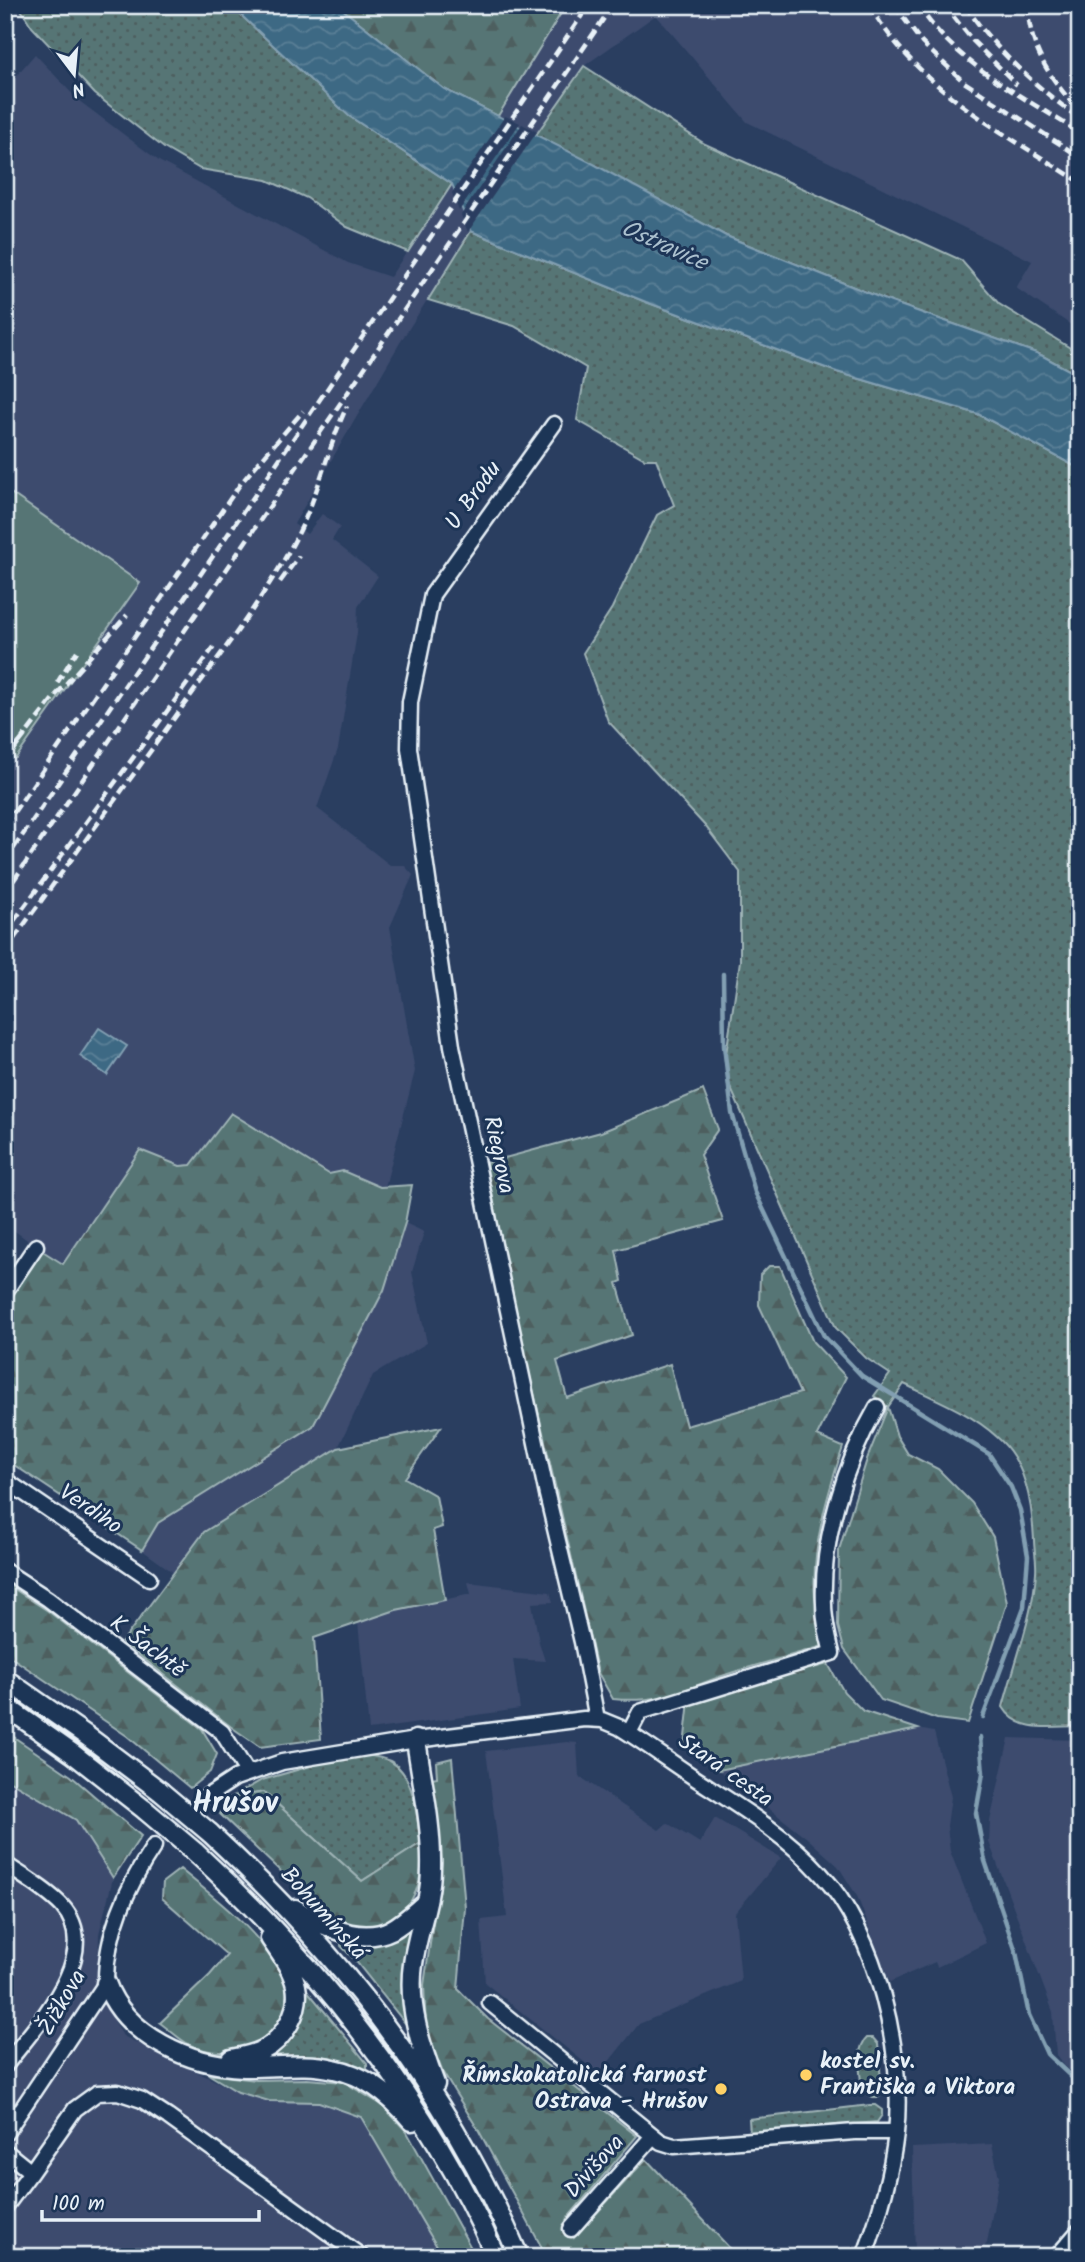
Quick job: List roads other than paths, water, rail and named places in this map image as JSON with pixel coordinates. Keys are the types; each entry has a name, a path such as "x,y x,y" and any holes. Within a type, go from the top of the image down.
{"highway":[{"path":"1061,2257 1080,2235"}],"main road":[{"name":"Bohumínská","path":"5,1679 160,1791 260,1880 305,1928 364,1998 447,2117 472,2159 519,2257"},
{"name":"Bohumínská","path":"5,1706 72,1753 145,1810 195,1852 278,1934 345,2013 401,2090 452,2170 496,2257"},
{"path":"416,1740 430,1834 431,1871 411,1985 424,2056 447,2117"},
{"path":"260,1880 309,1918 364,1935 392,1930 427,1902"},
{"path":"211,2062 249,2056 271,2045 286,2028 296,2001 296,1987 290,1971 243,1897"},
{"path":"106,1983 117,2007 143,2031 184,2055 242,2067 320,2066 363,2079 387,2095 404,2112 452,2170"}],"street":[{"name":"U Brodu","path":"432,595 554,424"},
{"name":"Riegrova","path":"432,595 410,702 409,748 452,1045 597,1719"},
{"path":"5,1292 36,1246"},
{"path":"629,1733 640,1712 832,1653 824,1603 829,1539 840,1493 865,1427 877,1407"},
{"name":"Verdiho","path":"5,1480 149,1578"},
{"name":"K Šachtě","path":"5,1572 48,1599 222,1732 247,1772"},
{"name":"Stará cesta","path":"202,1799 247,1772 302,1758 416,1740 569,1720 597,1719 629,1733 792,1846 824,1876 844,1903 867,1949 885,2006 894,2055 897,2098 896,2132 883,2200 864,2257"},
{"name":"Žižkova","path":"5,2134 106,1983 107,1957 126,1897 154,1846"},
{"path":"5,1864 62,1906 72,1922 76,1940 69,1976 5,2066"},
{"name":"Divišova","path":"491,2003 661,2142 674,2146 855,2132 896,2132"},
{"path":"5,2207 82,2103 97,2093 118,2092 142,2099 362,2257"},
{"name":"Divišova","path":"571,2229 653,2136"},
{"path":"5,2151 31,2172"}],"water":[{"name":"Ostravice","path":"230,5 337,5 444,89 590,162 726,236 891,302 1039,354 1080,376 1080,469 978,414 837,372 646,302 471,231 452,184 349,116"},
{"path":"99,1028 127,1046 107,1075 80,1056"}],"waterway":[{"path":"723,974 724,1046 732,1113 755,1192 824,1336 862,1376 989,1454 1011,1487 1020,1510 1028,1556 1024,1607 983,1717"},
{"path":"980,1737 983,1773 976,1813 985,1861 1016,1952 1029,2015 1047,2054 1080,2085"}],"tunnel":[{"path":"154,1846 174,1823 203,1799"}],"railway":[{"path":"5,861 589,5"},
{"path":"5,893 613,5"},
{"path":"869,5 889,35 937,85 991,126 1080,182"},
{"path":"894,5 922,43 964,82 1080,157"},
{"path":"918,5 933,26 970,62 1080,133"},
{"path":"944,5 973,41 1017,85"},
{"path":"965,5 990,38 1018,67 1080,119"},
{"path":"1027,5 1037,50 1058,86 1078,110"},
{"path":"5,951 229,643 273,578 305,518 347,406"},
{"path":"5,825 241,483 303,411"},
{"path":"280,582 299,556"},
{"path":"19,743 55,696 127,615"},
{"path":"5,933 214,647"},
{"path":"57,683 77,651"},
{"path":"5,763 25,734"}],"place":[{"name":"kostel sv. Františka a Viktora","path":"806,2075"},
{"name":"Římskokatolická farnost Ostrava - Hrušov","path":"721,2089"}],"district":[{"name":"Hrušov","path":"235,1804"}]}
